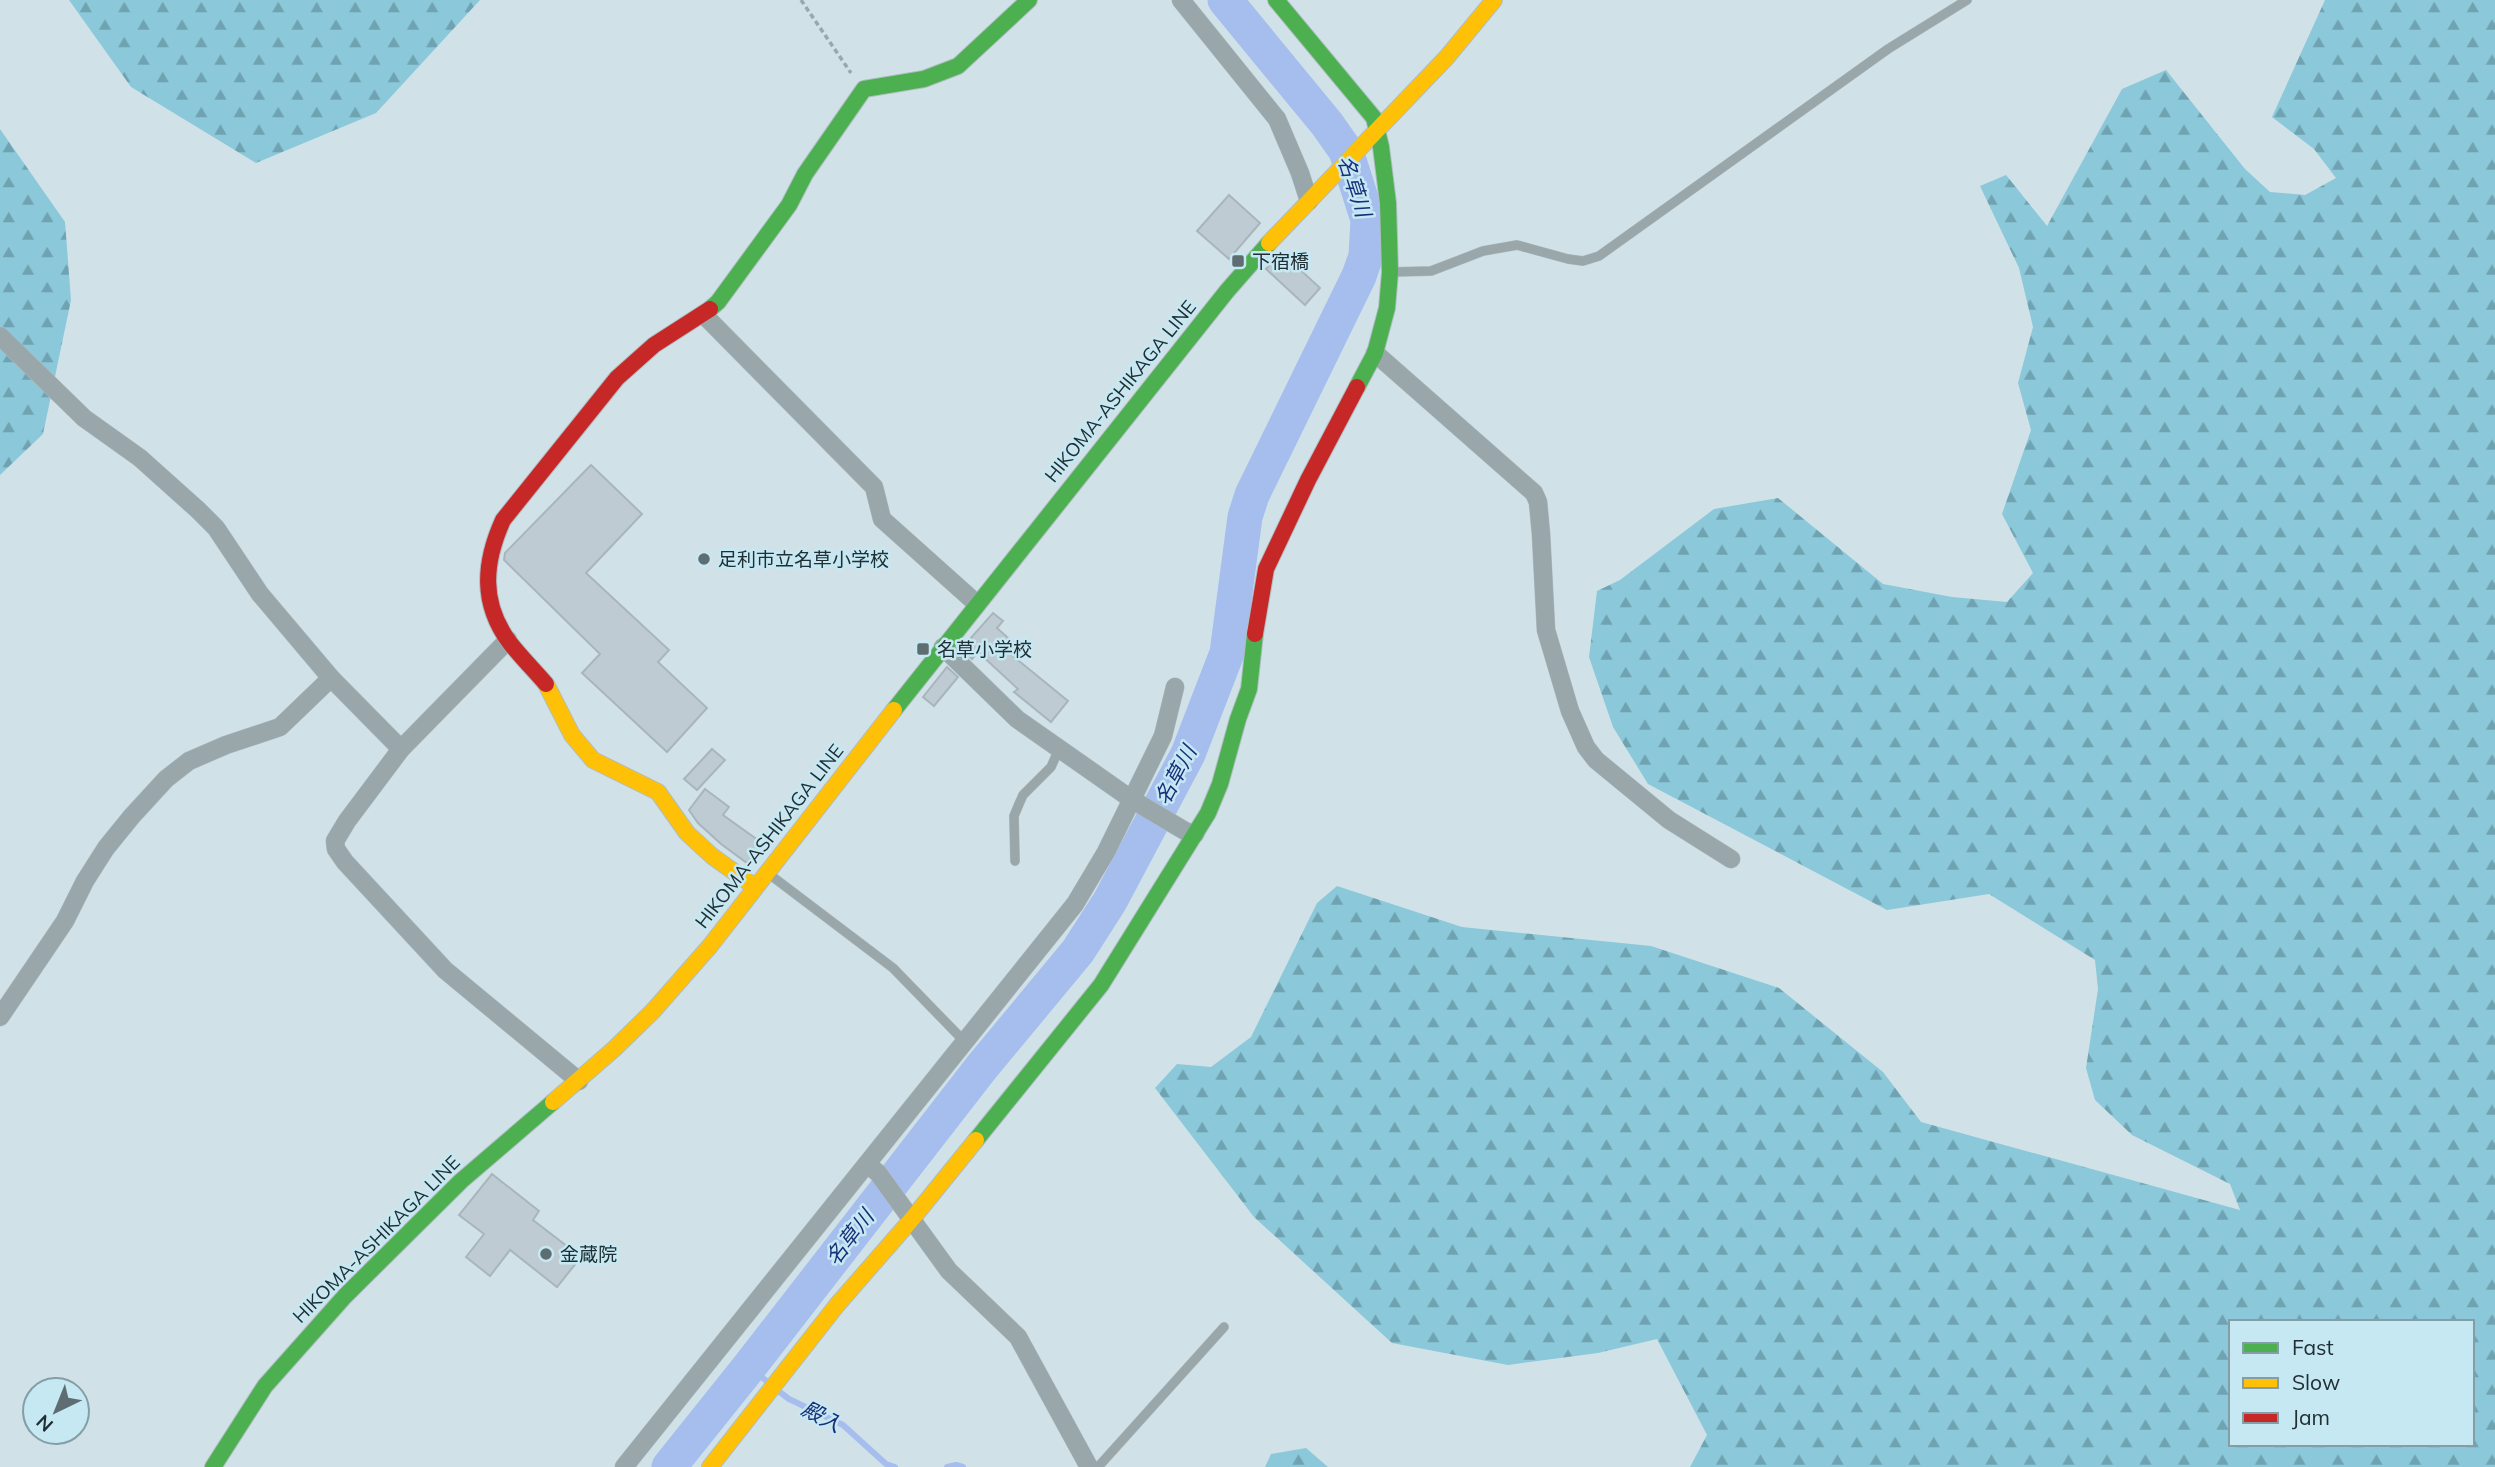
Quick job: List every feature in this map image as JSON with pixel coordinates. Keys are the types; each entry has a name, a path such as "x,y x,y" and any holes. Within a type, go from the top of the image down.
{"street":[{"path":"755,887 712,856 687,833 658,792 593,760 572,735 545,683 508,640 492,608 487,587 487,571 492,544 503,520 602,394 653,346 704,315 718,302 789,205 805,174 864,89 944,74 958,66 1029,0"},
{"path":"1181,0 1277,119 1300,173 1314,197 1447,57 1494,0"},
{"path":"710,1467 907,1214 1101,985 1190,833 1208,813 1220,784 1249,690 1252,652 1266,569 1308,480 1375,354 1387,308 1390,272 1388,202 1372,135 1374,118 1276,0"},
{"name":"HIKOMA-ASHIKAGA LINE","path":"213,1467 265,1386 345,1296 440,1200 579,1081 662,1001 710,946 1219,300 1253,260 1314,197"},
{"path":"704,315 874,487 882,519 977,604"},
{"path":"0,336 84,418 140,458 216,528 260,594 331,678 401,749"},
{"path":"1375,354 1534,493 1538,502 1541,534 1546,630 1570,711 1586,747 1596,760 1669,820 1731,859"},
{"path":"508,640 401,749 347,821 335,841 336,849 445,970 579,1081"},
{"path":"943,647 1017,719 1136,802 1190,833"},
{"path":"0,1017 65,921 85,881 106,848 166,779 189,761 280,727 331,678"},
{"path":"624,1467 873,1169 964,1041 1075,904 1136,802 1163,736 1175,687"},
{"path":"873,1169 949,1271 1018,1337 1089,1467"}],"lane":[{"path":"1390,272 1431,271 1483,251 1517,245 1568,259 1583,261 1599,256 1888,49 1967,0"},
{"path":"1015,861 1014,816 1024,795 1051,767 1060,748"},
{"path":"767,872 893,968 964,1041"},
{"path":"1098,1467 1224,1327"}],"path":[{"path":"801,0 836,54 864,89"}],"green space":[{"path":"69,0 480,0 376,113 256,163 131,87"},
{"path":"2325,0 2495,0 2495,1467 1690,1467 1707,1435 1657,1339 1598,1353 1508,1365 1392,1343 1254,1217 1155,1088 1177,1064 1211,1067 1251,1037 1317,903 1337,886 1462,927 1651,946 1779,988 1883,1072 1921,1122 2240,1210 2230,1184 2132,1135 2095,1100 2086,1068 2098,989 2095,960 1989,894 1887,910 1648,784 1613,727 1589,657 1597,591 1620,580 1714,509 1778,498 1883,584 1952,597 2007,602 2033,573 2002,514 2031,430 2018,383 2033,327 2019,268 1980,186 2006,175 2047,226 2122,89 2166,70 2245,169 2270,192 2305,195 2336,178 2314,149 2272,117"},
{"path":"0,129 65,222 71,300 43,434 0,475"},
{"path":"1306,1448 1328,1467 1265,1467 1271,1454"}],"building":[{"path":"1229,195 1260,223 1229,259 1197,231"},
{"path":"1281,252 1320,288 1305,305 1266,269"},
{"path":"591,465 642,514 586,573 669,650 658,662 707,708 667,752 582,673 600,654 504,560 505,553"},
{"path":"993,613 1003,621 997,628 1020,649 1013,656 1068,701 1051,722 1014,692 1018,689 978,652 972,659 961,649"},
{"path":"947,667 958,677 934,706 923,697"},
{"path":"712,749 725,760 697,790 684,779"},
{"path":"705,789 729,807 723,815 762,843 747,863 698,823 689,810"},
{"path":"492,1174 539,1211 533,1220 581,1257 557,1287 510,1250 490,1276 466,1257 484,1234 459,1215"}],"waterway":[{"name":"名草川","path":"669,1467 981,1068 1078,951 1110,901 1188,754 1227,653 1245,517 1252,495 1359,276 1366,256 1368,220 1346,151 1225,0"},
{"name":"殿入","path":"749,1367 769,1383"},
{"name":"殿入","path":"777,1390 789,1399 843,1425 886,1464 895,1467"},
{"name":"殿入","path":"947,1467 963,1467"}],"traffic: fast":[{"path":"710,309 718,302 789,205 805,174 864,89 924,79 958,66 1029,0"},
{"path":"1276,0 1374,118 1381,147 1388,203 1390,272 1387,308 1375,353 1357,387"},
{"path":"894,710 1227,291 1269,243"},
{"path":"976,1140 1101,985 1208,813 1220,784 1249,689 1255,634"},
{"path":"213,1467 265,1386 345,1296 461,1181 553,1102"}],"traffic: slow":[{"path":"1269,243 1447,57 1494,0"},
{"path":"546,684 572,735 593,760 658,792 687,833 712,856 755,887"},
{"path":"553,1102 653,1011 710,946 894,710"},
{"path":"710,1467 837,1305 976,1140"}],"traffic: jam":[{"path":"546,684 500,628 490,598 489,567 503,520 617,378 654,345 710,309"},
{"path":"1255,634 1266,569 1308,480 1357,387"}],"place":[{"name":"下宿橋","path":"1238,261"},
{"name":"足利市立名草小学校","path":"704,559"},
{"name":"名草小学校","path":"923,649"},
{"name":"金蔵院","path":"546,1254"}]}
